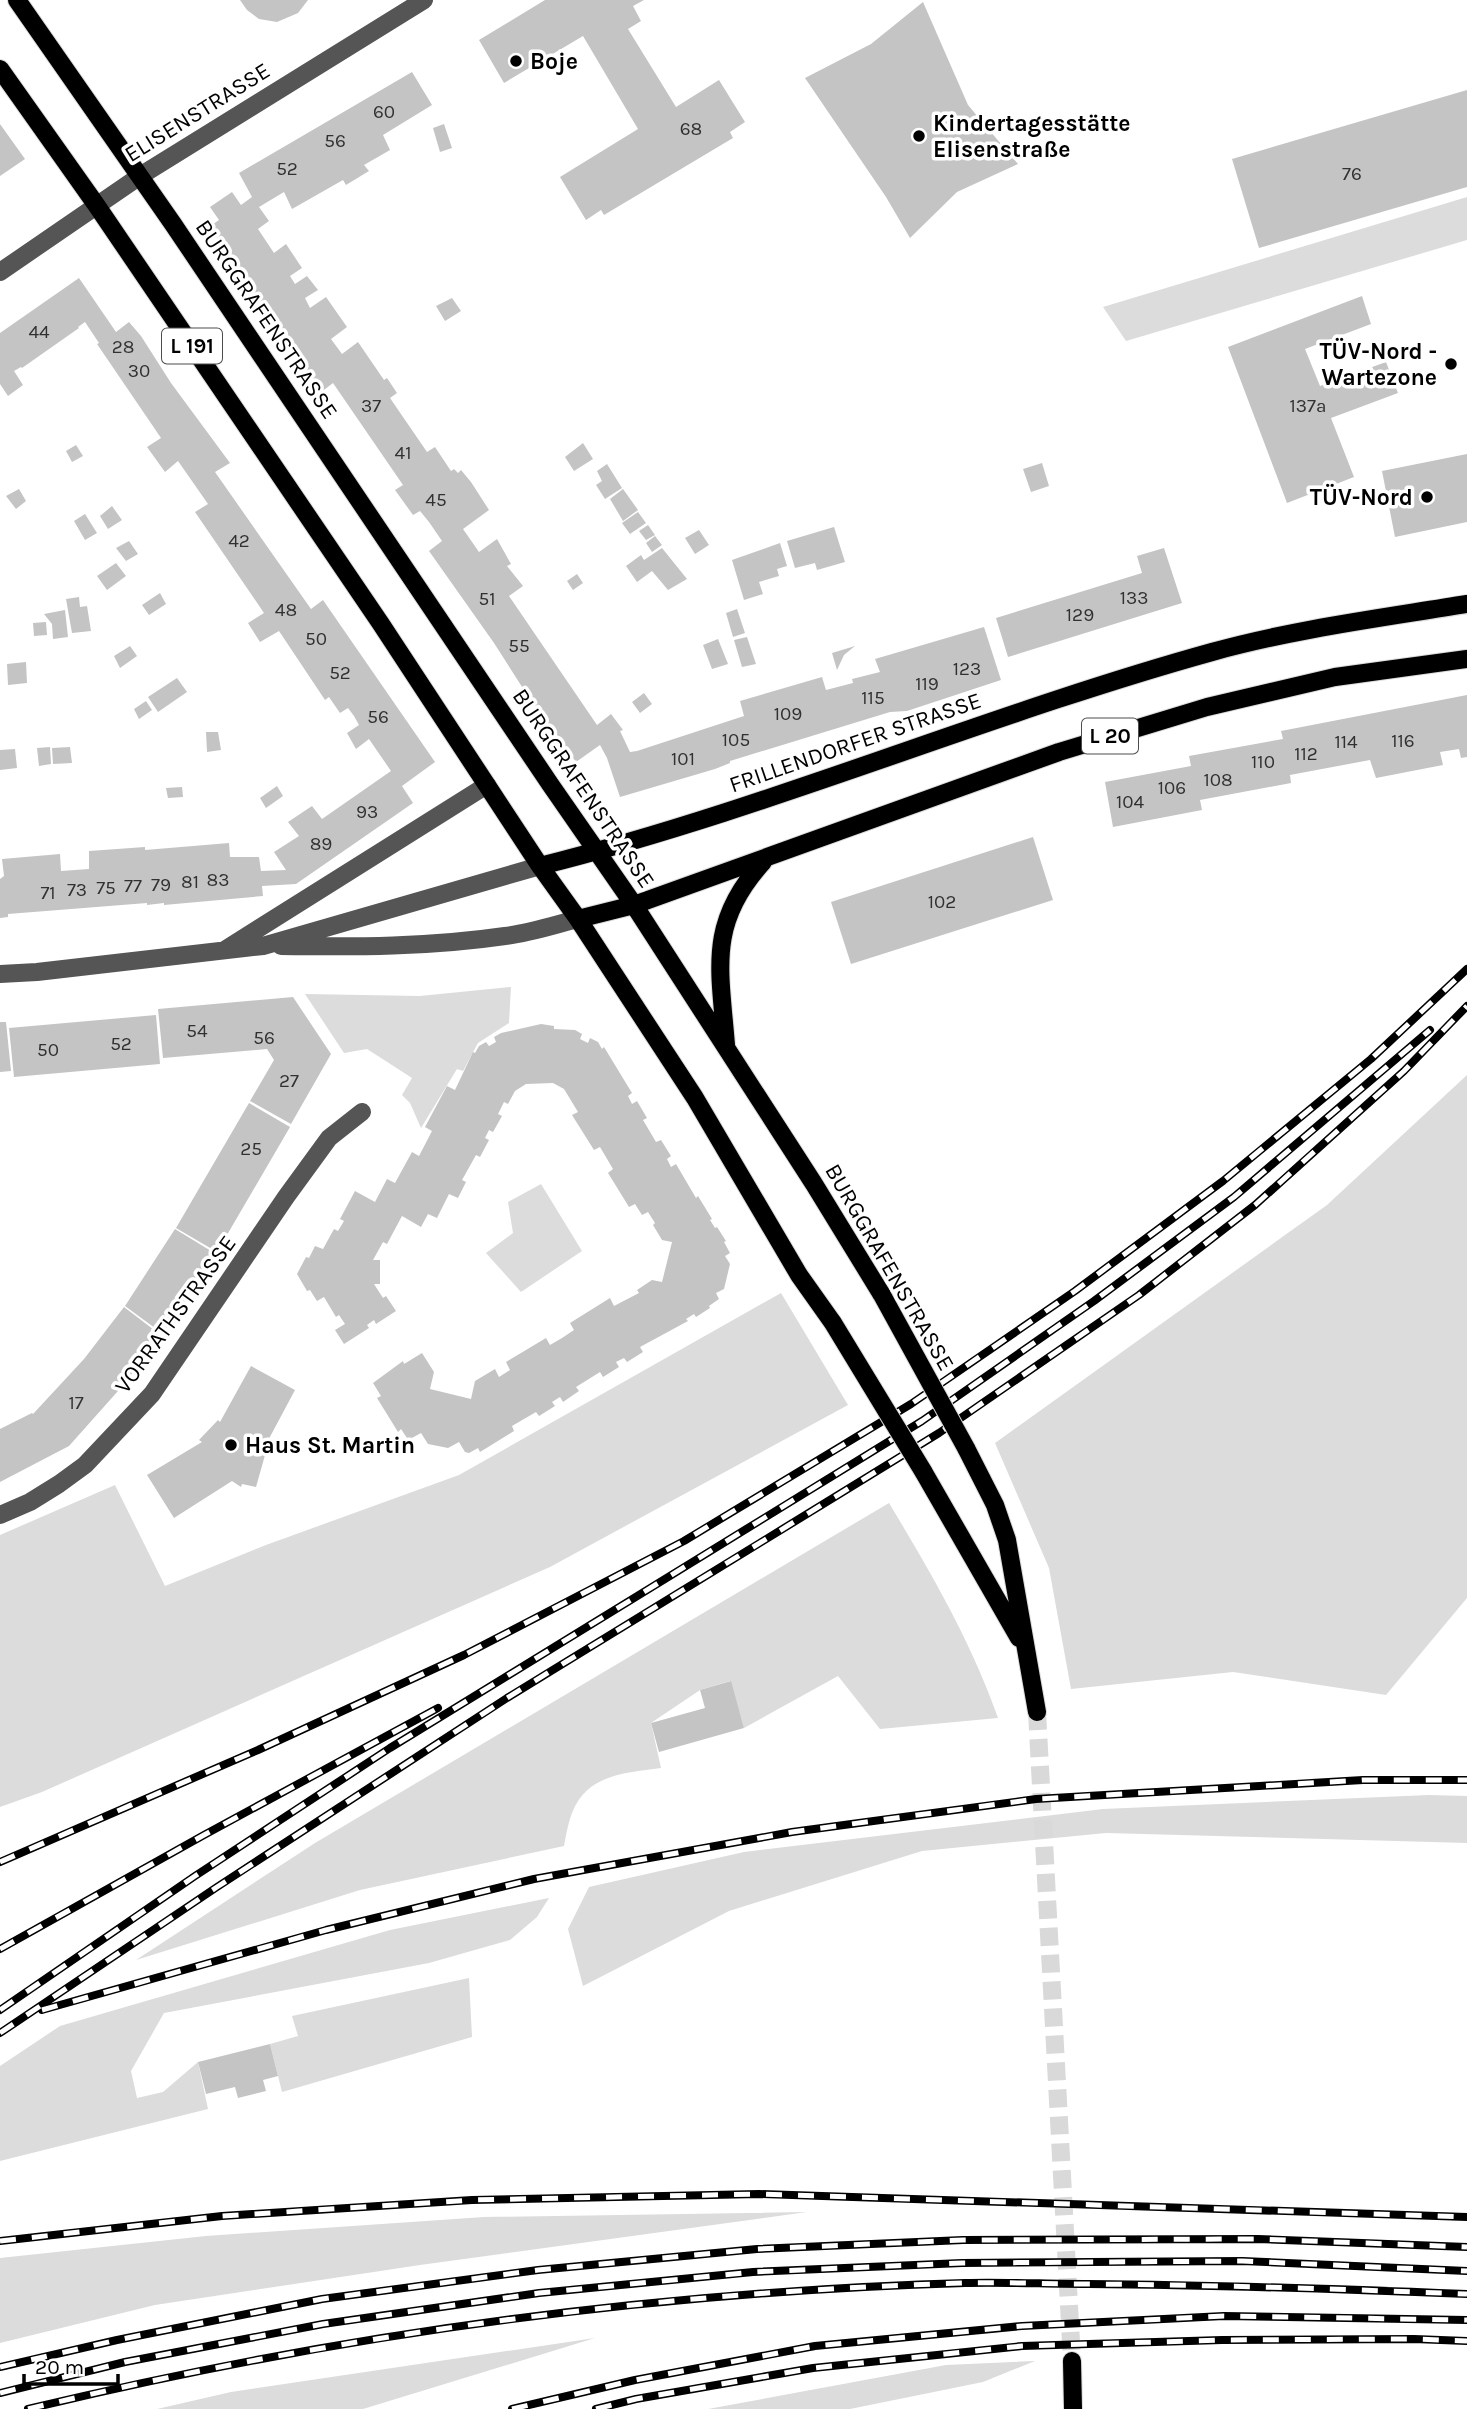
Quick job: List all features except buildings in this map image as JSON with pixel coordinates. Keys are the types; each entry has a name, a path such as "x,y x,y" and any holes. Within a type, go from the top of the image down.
{"main road":[{"name":"BURGGRAFENSTRASSE","path":"17,0 140,176 598,851 727,1048 882,1295 995,1505 1007,1540 1037,1712"},
{"name":"BURGGRAFENSTRASSE","path":"0,69 97,206 578,919 695,1098 799,1275 833,1323 923,1471 1024,1647"},
{"name":"FRILLENDORFER STRASSE","path":"540,866 665,832 1080,691 1210,653 1306,631 1467,604"},
{"name":"FRILLENDORFER STRASSE","path":"578,919 634,905 1059,752 1207,707 1335,677 1467,659"},
{"name":"L 20","path":"727,1048 719,961 723,930 733,903 747,880 766,859"},
{"path":"1072,2361 1073,2409"}],"street":[{"name":"ELISENSTRASSE","path":"0,272 140,176 424,0"},
{"name":"FRILLENDORFER STRASSE","path":"221,952 487,785"},
{"name":"FRILLENDORFER STRASSE","path":"0,974 263,946 540,866"},
{"name":"FRILLENDORFER STRASSE","path":"263,946 385,947 449,942 507,936 578,919"},
{"name":"VORRATHSTRASSE","path":"0,1515 30,1502 85,1465 152,1394 329,1138 362,1112"}],"shaded area":[{"path":"1467,197 1467,240 1126,341 1103,307"},
{"path":"511,987 509,1023 478,1043 463,1071 457,1069 421,1128 410,1103 402,1095 412,1078 367,1049 344,1053 305,994 420,996"},
{"path":"1467,1075 1467,1598 1386,1695 1233,1672 1071,1689 1049,1568 995,1443 1327,1205"},
{"path":"541,1184 582,1251 521,1292 486,1253 513,1233 508,1202"},
{"path":"781,1293 848,1405 550,1567 42,1792 0,1807 0,1535 115,1485 165,1586 266,1545 459,1475"},
{"path":"889,1503 963,1635 998,1718 880,1729 838,1676 744,1728 730,1681 700,1690 651,1723 661,1768 621,1774 587,1790 572,1813 564,1846 360,1890 136,1960 315,1843"},
{"path":"1429,1795 1467,1796 1467,1843 1106,1833 922,1851 729,1911 583,1986 568,1929 589,1887 744,1852 1103,1809"},
{"path":"549,1898 537,1917 510,1940 429,1963 164,2013 131,2071 137,2098 163,2092 198,2062 208,2109 0,2161 0,2066 60,2026 390,1930"},
{"path":"469,1978 472,2037 282,2092 270,2044 298,2036 292,2016"},
{"path":"807,2212 420,2265 155,2305 0,2343 0,2258 206,2236 484,2217"},
{"path":"595,2338 363,2409 157,2409 231,2392"},
{"path":"1035,2361 983,2382 850,2409 708,2409 946,2365"}],"tunnel":[{"path":"1037,1712 1072,2361"}],"railway":[{"path":"0,1862 258,1750 464,1655 684,1541 911,1404 1075,1291 1223,1181 1371,1059 1467,969"},
{"path":"0,2033 217,1887 507,1698 939,1433 1139,1295 1255,1205 1404,1071 1467,1006"},
{"path":"0,2010 195,1876 390,1748 922,1421 1094,1301 1234,1197 1430,1030"},
{"path":"0,1949 438,1708"},
{"path":"42,2010 326,1930 534,1879 792,1832 1036,1799 1363,1780 1467,1780"},
{"path":"0,2241 222,2216 472,2200 759,2194 1467,2217"},
{"path":"0,2367 117,2340 322,2299 538,2270 757,2249 963,2240 1258,2239 1467,2247"},
{"path":"0,2393 125,2362 323,2324 539,2293 753,2272 962,2263 1242,2261 1467,2271"},
{"path":"28,2409 259,2359 376,2339 611,2307 728,2296 980,2283 1231,2286 1467,2294"},
{"path":"512,2409 635,2380 815,2346 1022,2326 1224,2316 1467,2320"},
{"path":"596,2409 636,2399 813,2368 1022,2346 1222,2340 1467,2341"}],"place":[{"name":"Boje","path":"516,61"},
{"name":"Kindertagesstätte Elisenstraße","path":"919,136"},
{"name":"TÜV-Nord - Wartezone","path":"1451,364"},
{"name":"TÜV-Nord","path":"1427,497"},
{"name":"Haus St. Martin","path":"231,1445"}]}
